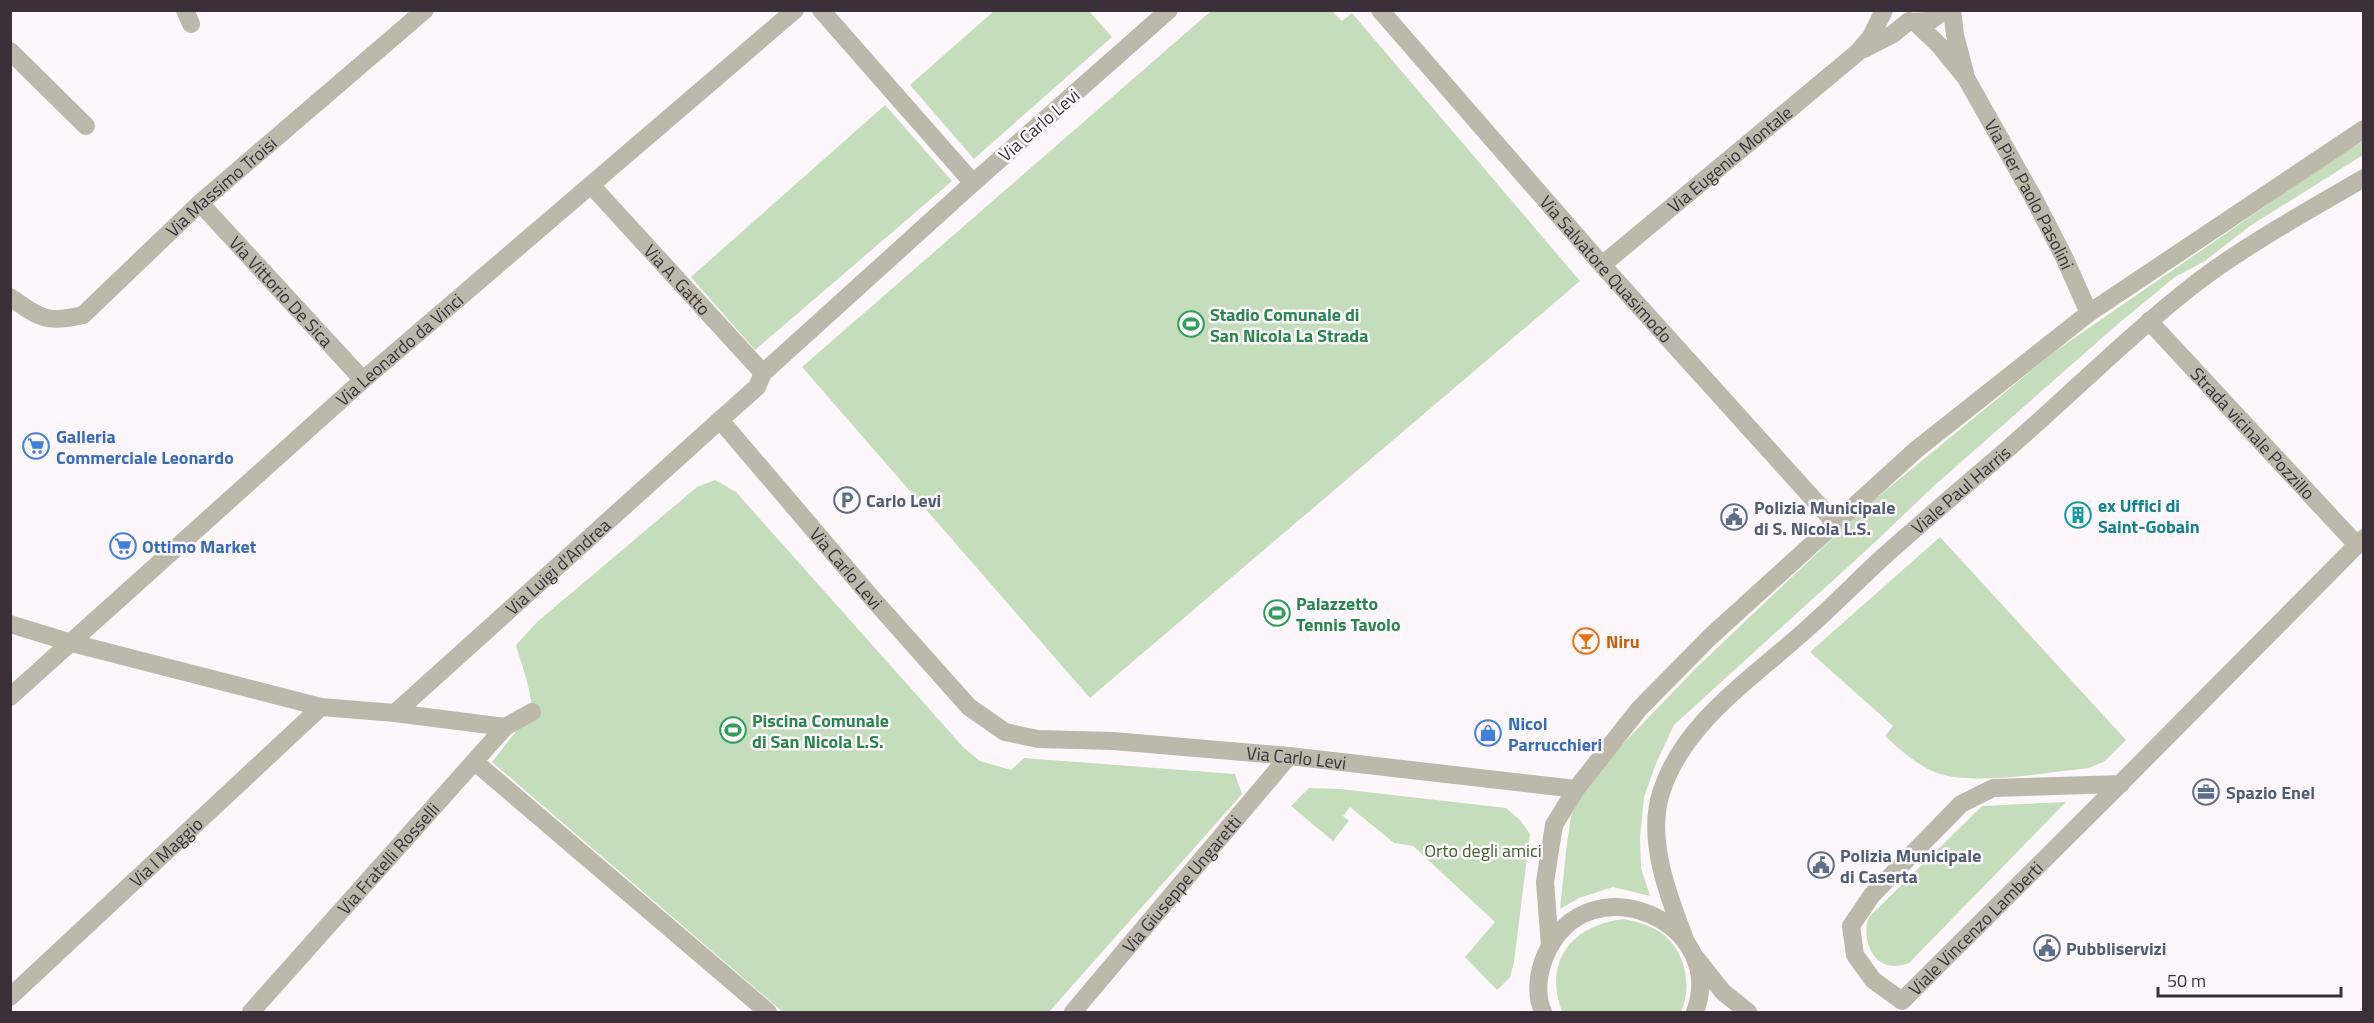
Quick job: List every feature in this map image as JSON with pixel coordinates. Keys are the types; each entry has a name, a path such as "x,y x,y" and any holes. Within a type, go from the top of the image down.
{"street":[{"name":"Via Massimo Troisi","path":"10,297 39,317 64,320 83,315 201,203 425,10"},
{"name":"Via Leonardo da Vinci","path":"10,697 363,380 795,10"},
{"path":"821,10 973,183"},
{"name":"Via Carlo Levi","path":"1169,10 763,373 757,387 720,420 870,597 969,707 1005,732 1038,739 1113,741 1289,756 1576,789"},
{"name":"Via Salvatore Quasimodo","path":"1380,10 1602,265 1835,523"},
{"name":"Via Eugenio Montale","path":"1602,265 1857,53 1871,37 1884,10"},
{"name":"Via Pier Paolo Pasolini","path":"1894,10 1913,22 1940,46 1966,78 2033,197 2064,257 2089,313"},
{"name":"Via Eugenio Montale","path":"1857,53 1913,22 1930,21 1945,10"},
{"name":"Via Pier Paolo Pasolini","path":"1952,10 1955,35 1966,78"},
{"path":"10,51 86,126"},
{"path":"1550,946 1545,882 1554,825 1576,789 1639,709 1710,638 1917,449 2089,313 2364,129"},
{"name":"Viale Paul Harris","path":"1695,1012 1699,989 1697,970 1665,890 1656,835 1661,794 1680,752 1700,726 1741,685 1808,628 1880,560 2149,321 2198,282 2264,238 2364,178"},
{"name":"Via A. Gatto","path":"591,185 763,373"},
{"name":"Via Vittorio De Sica","path":"201,203 363,380"},
{"name":"Strada vicinale Pozzillo","path":"2149,321 2360,541"},
{"name":"Via Luigi d'Andrea","path":"395,713 720,420"},
{"name":"Viale Vincenzo Lamberti","path":"2121,784 1993,788 1961,804 1872,895 1851,926 1855,955 1873,980 1902,1001 2121,784 2360,541"},
{"path":"10,624 72,643 321,707 395,713 506,728"},
{"name":"Via I Maggio","path":"10,997 321,707"},
{"name":"Via Fratelli Rosselli","path":"251,1012 506,728 532,712"},
{"name":"Via Giuseppe Ungaretti","path":"1073,1012 1289,756"},
{"path":"475,762 768,1012"},
{"path":"1541,1011 1538,987 1541,966 1550,946 1564,928 1583,915 1605,908 1628,907 1650,913 1670,925 1724,992 1748,1012"}],"green space":[{"path":"995,10 1089,11 1112,37 974,159 910,85"},
{"name":"Stadio Comunale di San Nicola La Strada","path":"1211,11 1332,11 1342,21 1352,13 1580,281 1090,698 802,367"},
{"path":"885,105 952,181 755,350 691,277"},
{"path":"2363,141 2363,155 2250,226 2205,261 2175,277 2119,323 1935,485 1674,725 1657,761 1644,797 1640,838 1641,868 1650,896 1613,887 1579,898 1560,909 1571,816 1592,776 1697,667 1868,505 2054,352"},
{"name":"Piscina Comunale di San Nicola L.S.","path":"715,480 736,492 964,748 980,761 1011,770 1024,758 1235,774 1242,794 1049,1012 783,1012 492,762 532,711 528,686 516,645 537,622 697,487"},
{"path":"1940,537 2126,740 2105,761 2089,768 2012,777 1970,778 1937,773 1916,762 1885,736 1893,726 1810,652"},
{"name":"Orto degli amici","path":"1309,788 1340,789 1506,808 1520,820 1530,834 1514,962 1510,977 1497,990 1465,957 1495,922 1413,846 1394,843 1350,807 1343,816 1349,821 1333,841 1291,806"},
{"path":"2066,802 1909,963 1896,966 1886,965 1874,955 1867,940 1869,917 1982,806"},
{"path":"1624,919 1660,932 1676,948 1686,979 1685,1002 1681,1012 1562,1012 1557,994 1556,977 1566,949 1590,929"}],"place":[{"name":"Stadio Comunale di San Nicola La Strada","path":"1191,324"},
{"name":"Galleria Commerciale Leonardo","path":"36,446"},
{"name":"Carlo Levi","path":"847,500"},
{"name":"ex Uffici di Saint-Gobain","path":"2078,515"},
{"name":"Polizia Municipale di S. Nicola L.S.","path":"1734,517"},
{"name":"Ottimo Market","path":"123,546"},
{"name":"Palazzetto Tennis Tavolo","path":"1277,613"},
{"name":"Niru","path":"1586,641"},
{"name":"Piscina Comunale di San Nicola L.S.","path":"733,730"},
{"name":"Nicol Parrucchieri","path":"1488,733"},
{"name":"Spazio Enel","path":"2206,792"},
{"name":"Polizia Municipale di Caserta","path":"1821,865"},
{"name":"Pubbliservizi","path":"2047,948"}]}
